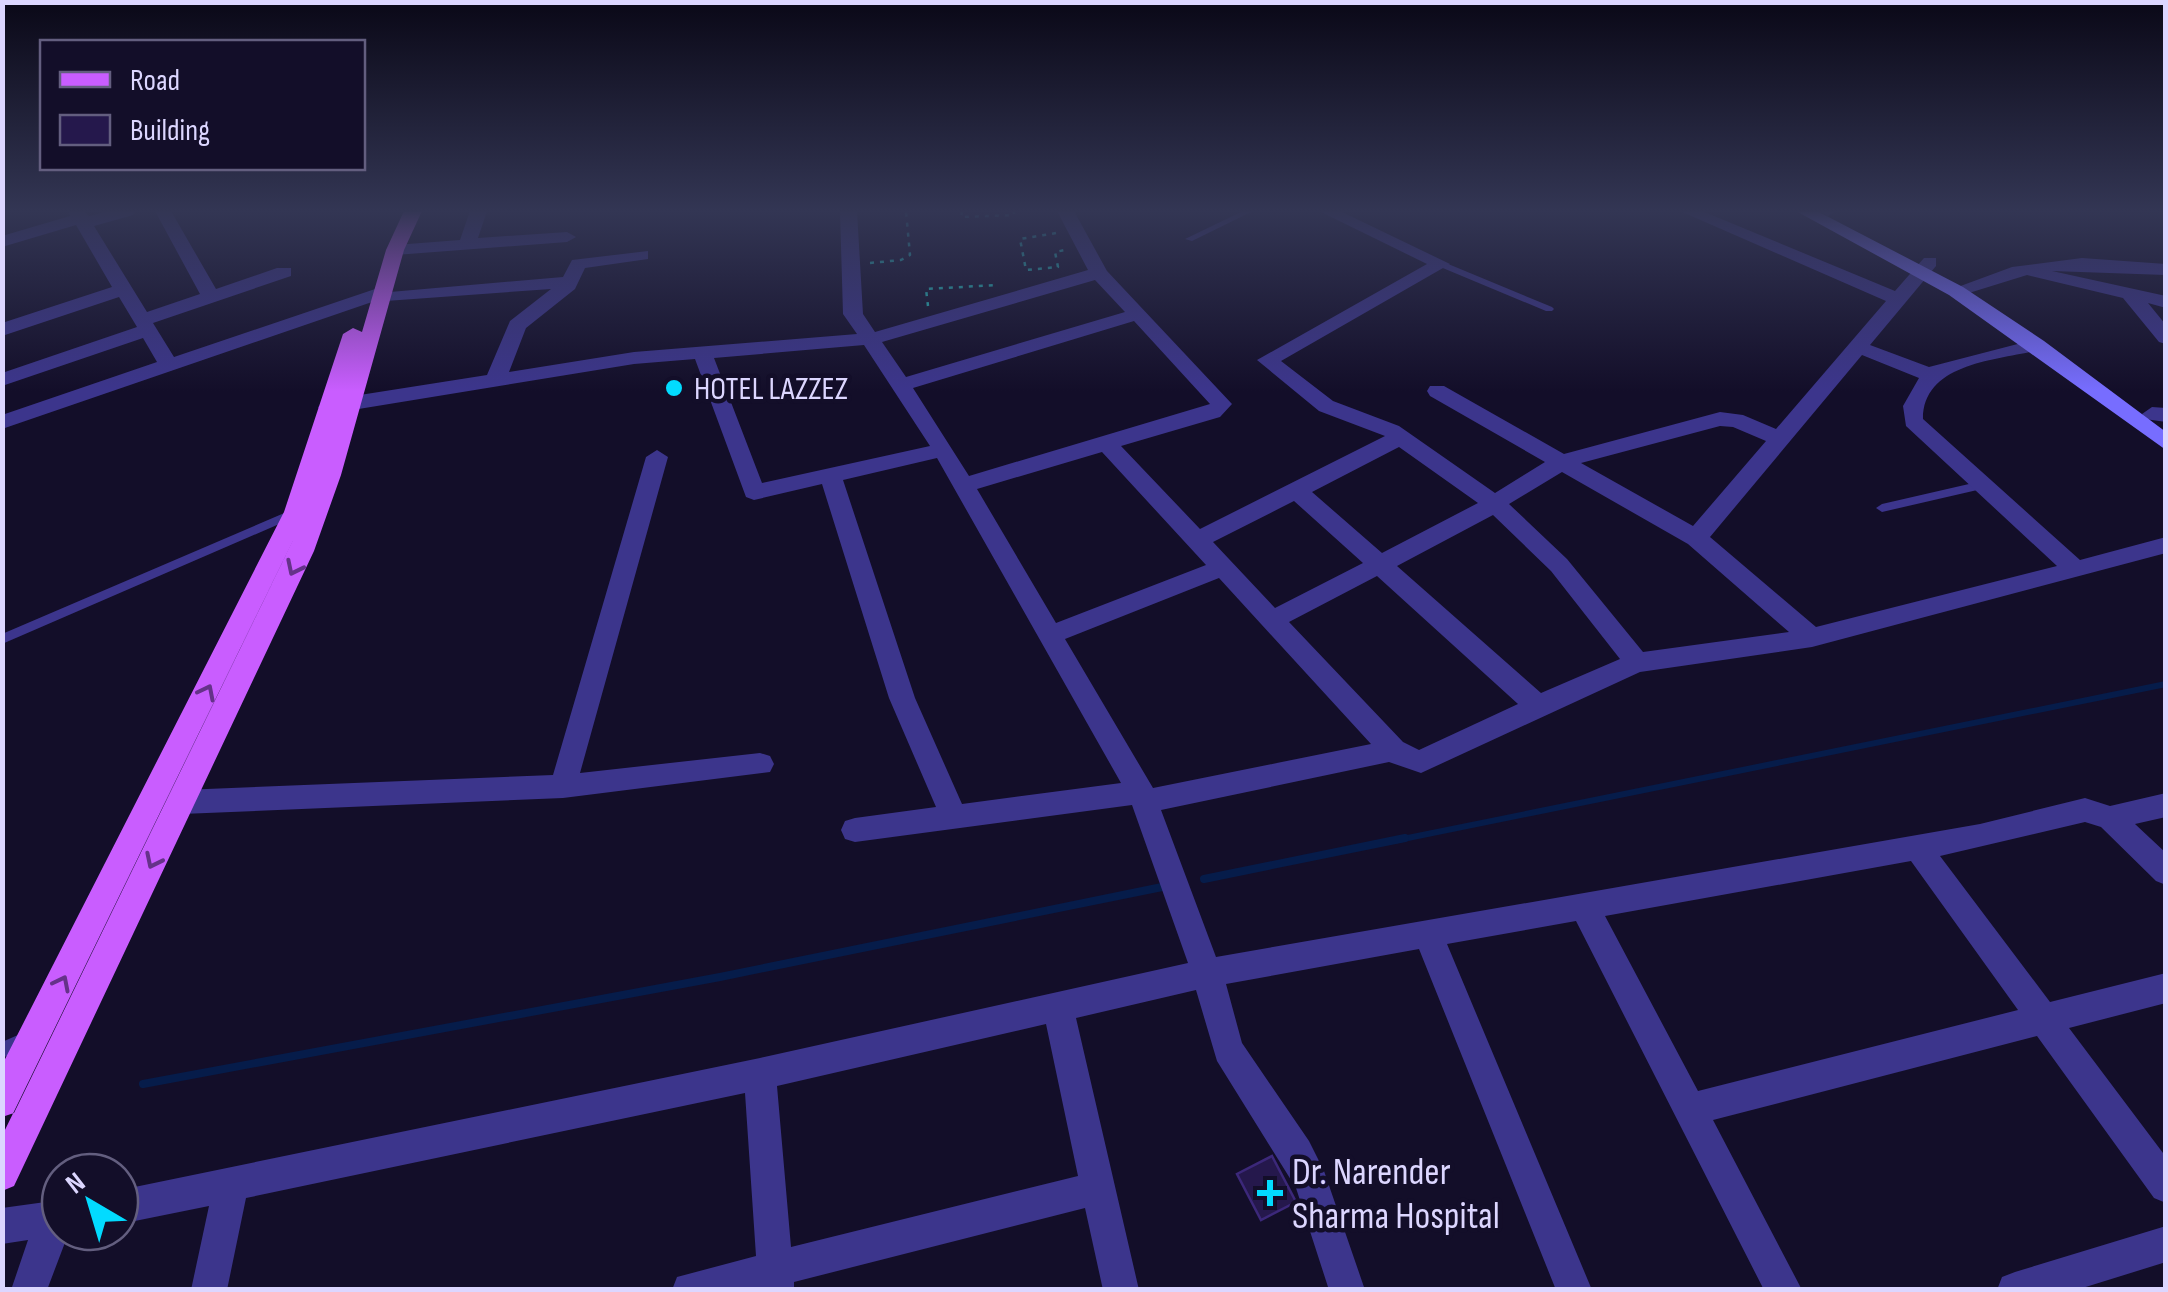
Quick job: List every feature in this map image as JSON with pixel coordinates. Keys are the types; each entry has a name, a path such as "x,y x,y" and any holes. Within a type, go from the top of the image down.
{"main road":[{"path":"375,297 379,271"},
{"path":"2,1101 296,512 339,406 386,271"},
{"path":"2,1174 302,552 321,501 339,406"}],"street":[{"path":"113,271 169,365"},
{"path":"197,271 211,297"},
{"path":"495,380 517,325 570,282 573,271"},
{"path":"851,271 853,314 943,450 1144,796 1207,974 1228,1050 1298,1153 1312,1183 1347,1290"},
{"path":"1428,271 1267,360 1326,406 1401,437 1494,503 1560,565 1637,664"},
{"path":"1832,271 1899,300"},
{"path":"1696,538 1922,271"},
{"path":"1935,271 2161,418"},
{"path":"1963,288 2013,271"},
{"path":"2030,271 2166,302"},
{"path":"2,380 284,272"},
{"path":"339,406 634,358 871,339 1098,273 1222,404 1213,412 964,485"},
{"path":"2,422 375,297 570,282"},
{"path":"1963,288 2166,443"},
{"path":"2,330 124,289"},
{"path":"2128,293 2166,338"},
{"path":"902,385 1137,314"},
{"path":"2038,345 1956,363 1931,375 1911,408 1913,422 2076,570"},
{"path":"1858,347 1931,375"},
{"path":"703,354 751,490 762,492 943,450"},
{"path":"1437,391 1696,538 1812,638"},
{"path":"1274,619 1494,503 1562,461 1720,418 1736,420 1780,439"},
{"path":"1198,540 1401,437"},
{"path":"1106,443 1394,750 1415,762 1432,759 1538,706 1637,664 1812,638 2166,545"},
{"path":"563,786 656,457"},
{"path":"831,477 902,698 954,817"},
{"path":"1296,490 1538,706"},
{"path":"1050,635 1224,566"},
{"path":"855,830 1144,796 1394,750"},
{"path":"182,802 563,786 760,764"},
{"path":"2110,818 2166,805"},
{"path":"140,1203 760,1074 1207,974 1916,847 2085,810 2110,818 2166,872"},
{"path":"1916,847 2166,1186"},
{"path":"1584,906 1784,1290"},
{"path":"1428,934 1574,1290"},
{"path":"1690,1110 2166,988"},
{"path":"1058,1006 1121,1290"},
{"path":"760,1074 775,1279"},
{"path":"209,1290 232,1186"},
{"path":"690,1290 775,1279 1098,1188"},
{"path":"2,1226 40,1220"},
{"path":"2015,1290 2068,1283 2166,1244"},
{"path":"30,1290 44,1252"}],"lane":[{"path":"1458,271 1549,310"},
{"path":"1882,508 1982,485"},
{"path":"2,639 321,501"},
{"path":"2,1050 36,1035 70,1033"}],"path":[{"path":"928,310 926,289 996,282 998,302"}],"building":[{"path":"1272,1156 1296,1202 1261,1220 1237,1174"}],"waterway":[{"path":"1393,841 2166,684"},
{"path":"1204,879 1405,838"},
{"path":"143,1084 720,977 1167,886"}],"place":[{"name":"HOTEL LAZZEZ","path":"674,388"},
{"name":"Dr. Narender Sharma Hospital","path":"1270,1193"}]}
